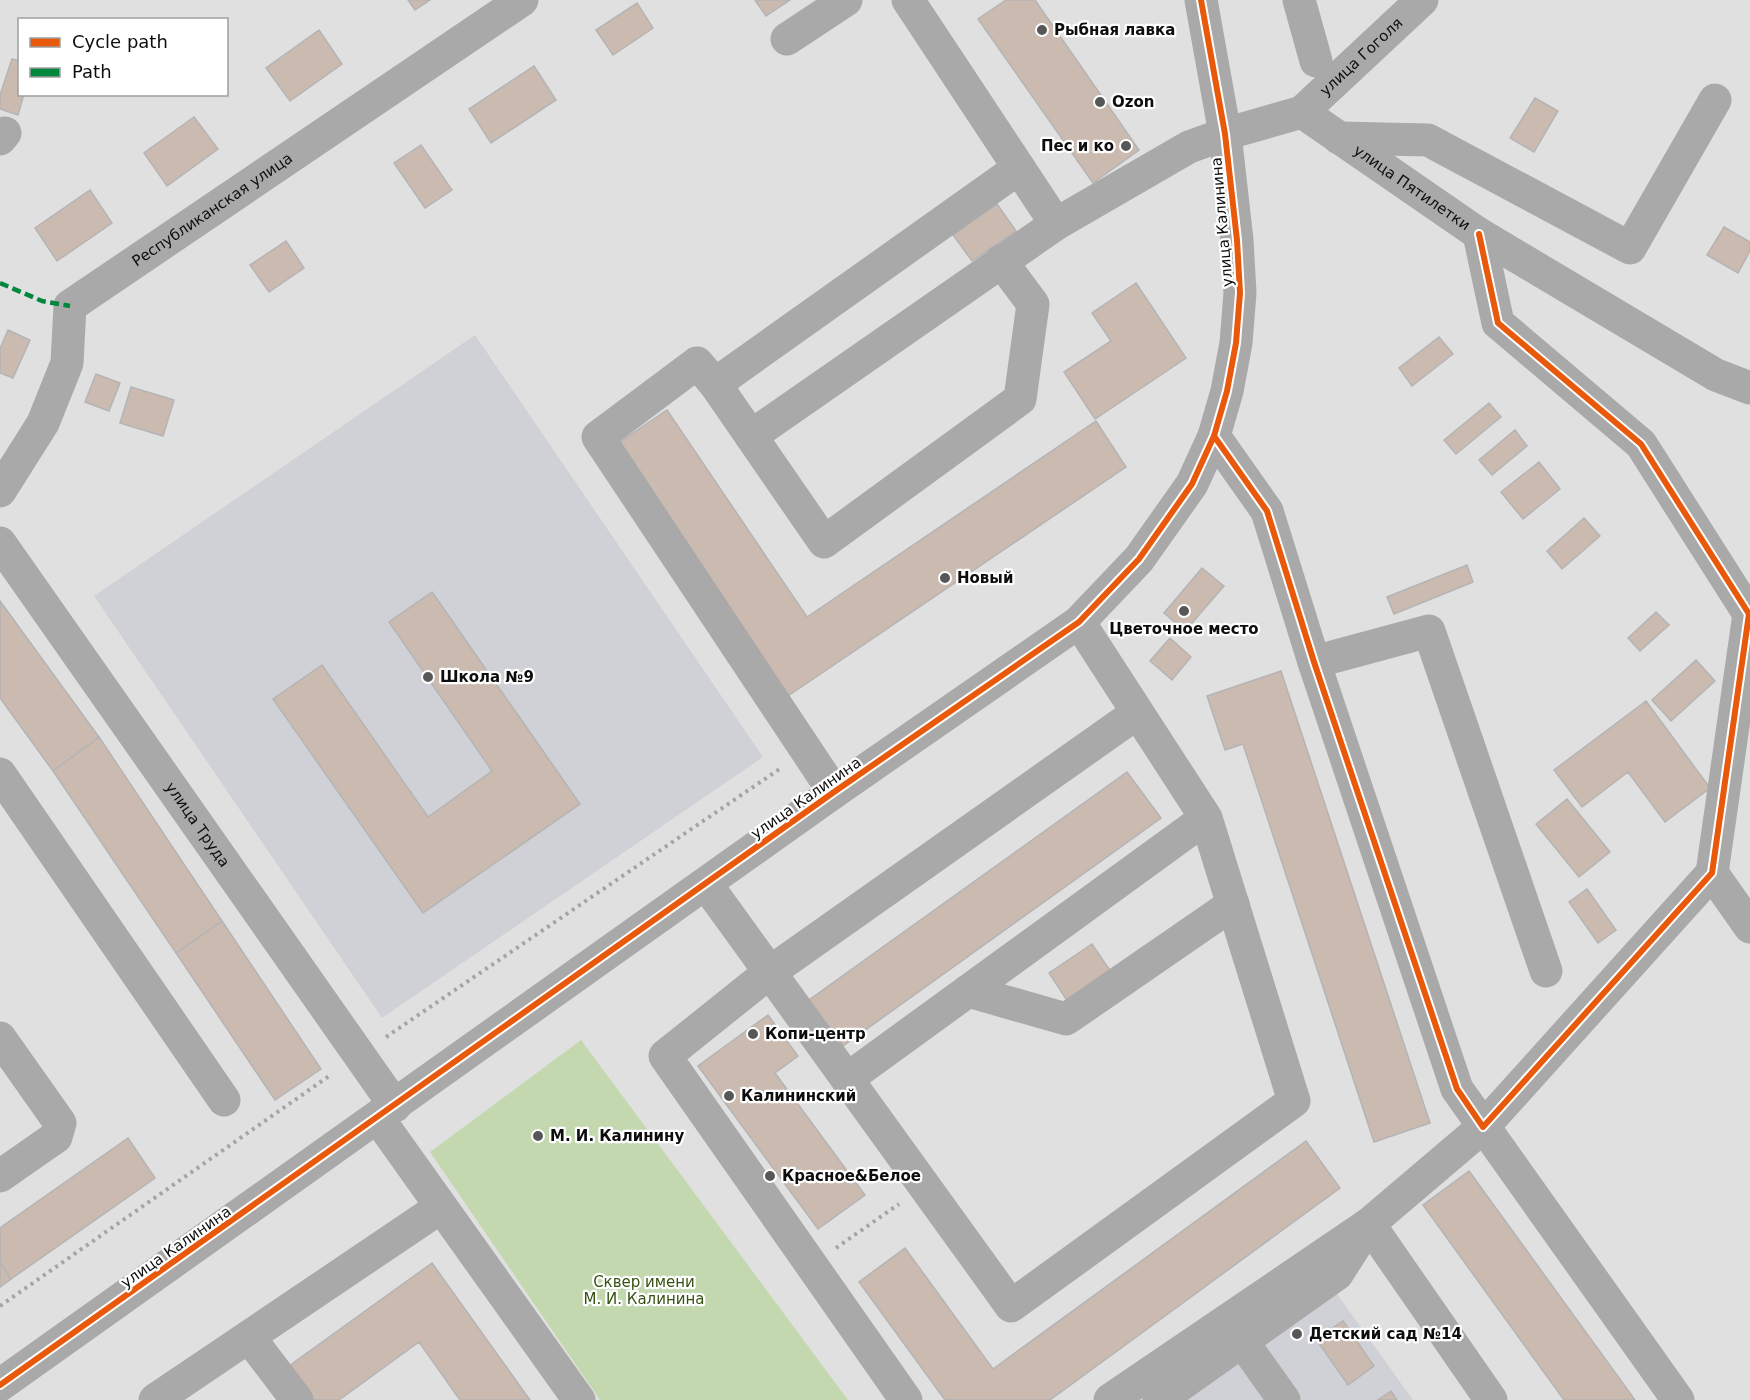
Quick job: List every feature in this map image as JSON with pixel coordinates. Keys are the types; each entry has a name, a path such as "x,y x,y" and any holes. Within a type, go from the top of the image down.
{"street":[{"name":"Республиканская улица","path":"0,491 43,423 67,363 70,306 522,0"},
{"path":"787,39 846,0"},
{"path":"908,0 1056,224"},
{"path":"1182,0 1204,14"},
{"path":"1299,0 1316,62"},
{"name":"улица Гоголя","path":"1302,112 1422,0"},
{"name":"улица Калинина","path":"0,1385 834,792 1079,622 1139,559 1191,484 1215,436 1236,343 1240,292 1238,240 1225,134 1204,14"},
{"path":"1339,138 1428,140 1630,248 1715,100"},
{"path":"751,436 1056,224 1189,147 1302,112"},
{"name":"улица Пятилетки","path":"1302,112 1479,234 1716,375 1750,388"},
{"path":"714,384 1019,168"},
{"path":"1110,1400 1369,1224 1484,1127 1712,873 1749,611 1641,444 1498,323 1479,234"},
{"path":"834,792 598,437 697,363 824,542 1020,399 1033,304 1001,261"},
{"path":"1215,436 1267,511 1314,662 1457,1089 1678,1400"},
{"name":"улица Труда","path":"0,543 359,1055 386,1112 441,1207 579,1400"},
{"path":"706,884 1011,1306 1294,1101 1206,818 1079,622"},
{"path":"1314,662 1429,631 1546,971"},
{"path":"906,1400 665,1056 770,972 1137,713"},
{"path":"0,774 224,1100"},
{"path":"847,1079 1206,818"},
{"path":"1712,873 1750,927"},
{"path":"968,992 1066,1019 1233,903"},
{"path":"0,1038 60,1123 56,1137 0,1176"},
{"path":"155,1400 441,1207"},
{"path":"1159,1400 1337,1274 1369,1224"},
{"path":"1369,1224 1491,1400"},
{"path":"249,1337 297,1400"},
{"path":"1242,1341 1284,1400"}],"path":[{"path":"0,1306 359,1055 807,751"},
{"path":"811,1265 924,1187"}],"shaded area":[{"name":"Школа №9","path":"475,335 763,757 382,1018 94,596"},
{"name":"Детский сад №14","path":"1319,1269 1413,1400 1135,1400"}],"green space":[{"name":"Сквер имени М. И. Калинина","path":"581,1040 848,1400 600,1400 430,1152"}],"building":[{"path":"408,0 430,0 415,10"},
{"path":"755,0 790,0 766,16"},
{"path":"1006,0 1035,0 1139,150 1093,183 978,19"},
{"path":"637,3 653,28 613,55 596,30"},
{"path":"319,30 342,64 290,101 266,68"},
{"path":"12,59 18,60 18,96 23,96 18,115 0,109 0,95"},
{"path":"534,66 556,100 491,143 469,109"},
{"path":"1535,98 1558,111 1534,152 1510,138"},
{"path":"194,117 218,149 167,186 144,153"},
{"path":"421,145 452,190 425,208 394,163"},
{"path":"90,190 112,223 57,261 35,228"},
{"path":"997,204 1016,231 972,261 953,235"},
{"path":"1724,227 1750,242 1750,251 1738,273 1707,255"},
{"path":"286,241 304,268 269,292 250,265"},
{"path":"1136,283 1186,358 1095,419 1064,372 1111,341 1092,313"},
{"path":"1136,283 1186,358 1095,419 1064,372 1111,341 1092,313"},
{"path":"8,330 30,340 13,378 0,373 0,349"},
{"path":"1439,337 1453,354 1412,386 1399,368"},
{"path":"96,374 120,383 109,411 85,402"},
{"path":"131,387 174,400 163,436 120,423"},
{"path":"1489,403 1501,417 1456,454 1444,440"},
{"path":"667,410 807,617 1096,421 1126,467 785,698 615,445"},
{"path":"1515,430 1527,446 1492,475 1479,460"},
{"path":"1539,462 1560,489 1523,519 1501,492"},
{"path":"1584,518 1600,536 1562,569 1547,551"},
{"path":"1467,565 1473,582 1394,614 1387,597"},
{"path":"1202,568 1224,586 1185,631 1164,613"},
{"path":"432,592 580,804 423,913 273,699 322,665 428,817 492,771 389,622"},
{"path":"0,601 99,737 53,771 0,698"},
{"path":"1656,612 1669,625 1640,651 1628,638"},
{"path":"1170,638 1191,657 1172,680 1150,661"},
{"path":"1696,660 1715,681 1671,721 1652,700"},
{"path":"1281,671 1430,1123 1374,1142 1243,744 1225,750 1207,696"},
{"path":"1646,701 1710,788 1665,822 1628,772 1582,807 1554,770"},
{"path":"99,737 222,921 176,953 53,771"},
{"path":"1127,772 1161,818 843,1046 809,1000"},
{"path":"1567,799 1610,852 1579,877 1536,824"},
{"path":"1587,889 1616,930 1598,943 1569,902"},
{"path":"222,921 321,1069 275,1100 176,953"},
{"path":"1092,944 1111,972 1068,1002 1049,973"},
{"path":"768,1015 798,1056 775,1073 865,1195 818,1229 698,1066"},
{"path":"128,1138 155,1178 11,1279 0,1262 0,1228"},
{"path":"1306,1141 1340,1188 1050,1400 945,1400 859,1282 905,1248 993,1369"},
{"path":"1469,1171 1635,1400 1564,1400 1423,1205"},
{"path":"0,1262 11,1279 0,1287"},
{"path":"432,1263 530,1400 460,1400 419,1342 339,1400 313,1400 289,1366"},
{"path":"1343,1321 1374,1366 1348,1385 1316,1339"},
{"path":"1391,1391 1397,1400 1378,1400"}],"marked path":[{"path":"0,283 42,301 70,306"}],"cycle path":[{"path":"0,1385 834,792 1079,622 1139,559 1192,484 1214,436 1227,391 1236,343 1240,293 1237,240 1225,134 1201,0"},
{"path":"1214,436 1267,511 1314,662 1457,1089 1483,1127 1712,873 1749,614 1641,444 1498,323 1479,234"}],"place":[{"name":"Рыбная лавка","path":"1042,30"},
{"name":"Ozon","path":"1100,102"},
{"name":"Пес и ко","path":"1126,146"},
{"name":"Новый","path":"945,578"},
{"name":"Цветочное место","path":"1184,611"},
{"name":"Школа №9","path":"428,677"},
{"name":"Копи-центр","path":"753,1034"},
{"name":"Калининский","path":"729,1096"},
{"name":"М. И. Калинину","path":"538,1136"},
{"name":"Красное&Белое","path":"770,1176"},
{"name":"Детский сад №14","path":"1297,1334"}]}
